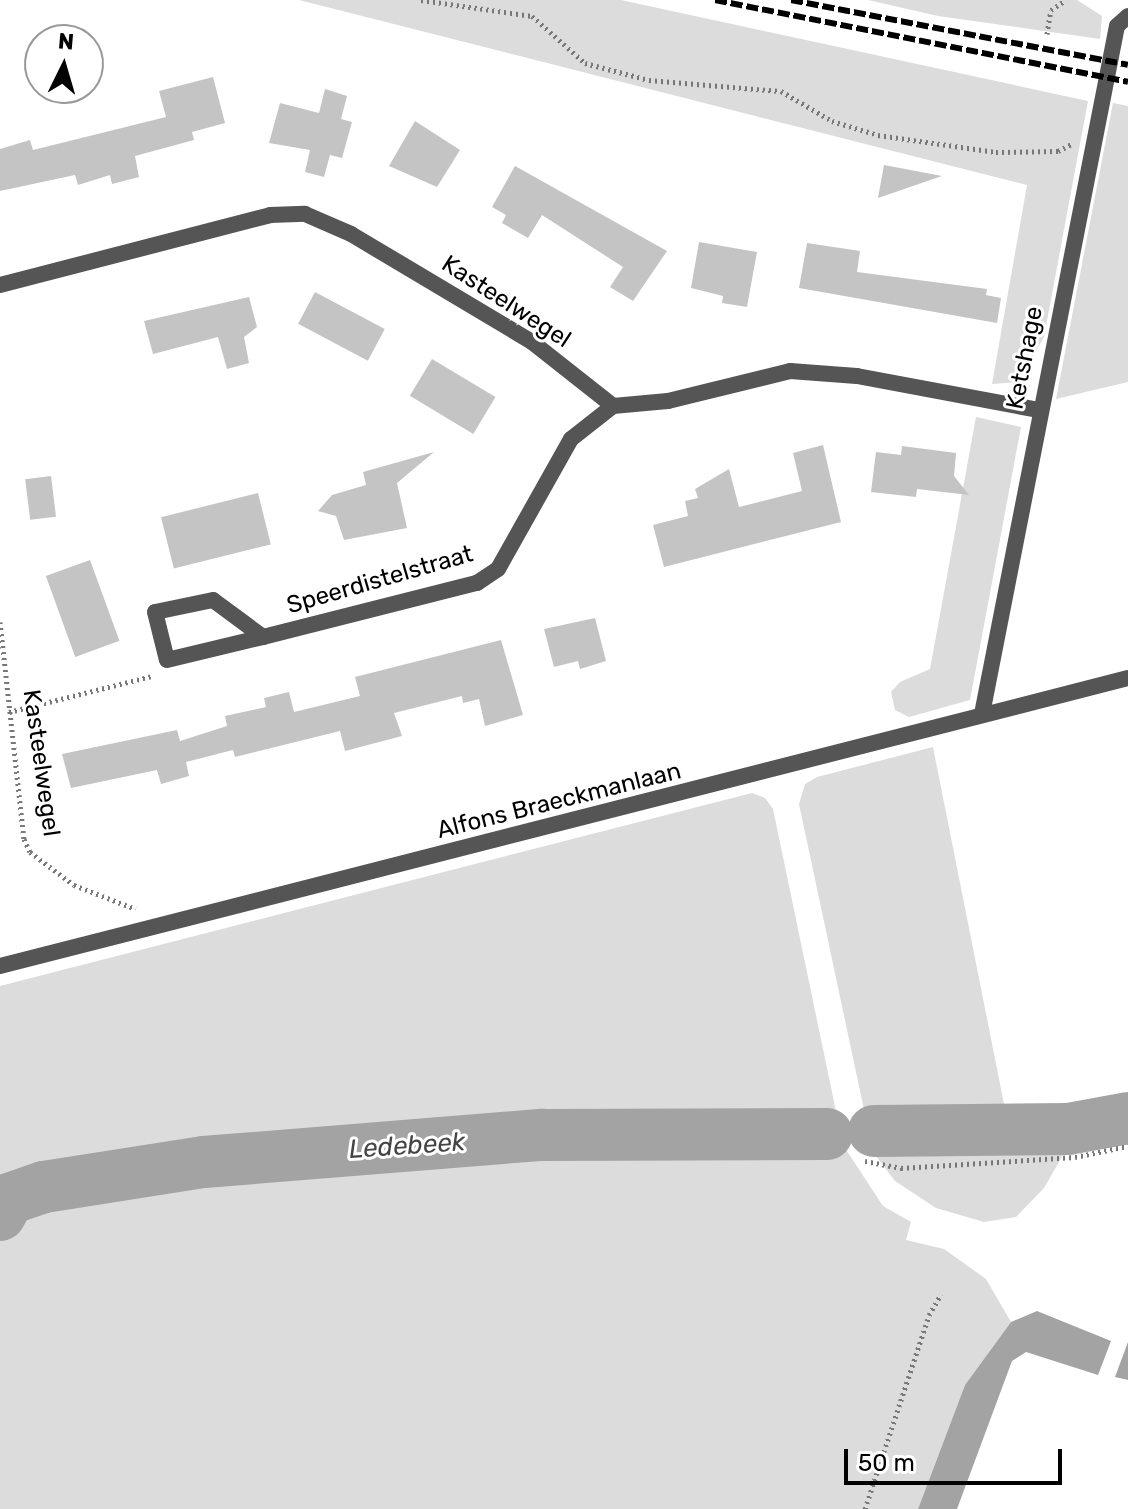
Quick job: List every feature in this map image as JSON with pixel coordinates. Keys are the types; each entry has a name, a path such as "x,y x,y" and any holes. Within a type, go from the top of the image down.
{"street":[{"name":"Ketshage","path":"982,714 1038,410 1117,26 1128,16"},
{"name":"Kasteelwegel","path":"0,285 270,215 305,214 351,234 532,342 613,406"},
{"path":"613,406 668,401 790,371 857,376 1038,410"},
{"name":"Speerdistelstraat","path":"263,637 220,602 205,600 155,612 167,660 263,637 477,583 498,569 571,439 613,406"},
{"name":"Alfons Braeckmanlaan","path":"0,966 779,770 982,714 1128,678"}],"path":[{"path":"421,0 532,16 585,63 599,68 649,80 781,91 832,121 878,135 996,152 1042,152 1058,151 1096,131"},
{"path":"1047,34 1051,10 1066,0"},
{"name":"Kasteelwegel","path":"0,622 24,839 30,852 74,885 165,924"},
{"path":"9,712 145,678 167,660"},
{"path":"865,1161 901,1168 1075,1157 1128,1146"},
{"path":"865,1509 929,1315 941,1294"}],"shaded area":[{"path":"299,0 621,0 1088,101 1044,337 1018,382 992,384 1027,185"},
{"path":"868,0 1077,0 1102,16 1100,39 938,16"},
{"path":"1113,103 1128,106 1128,382 1056,399"},
{"path":"976,417 1021,427 970,700 909,717 895,710 891,692 900,682 930,669"},
{"path":"933,747 1006,1114 1068,1116 1128,1103 1128,1133 1071,1141 1044,1188 1016,1217 984,1222 936,1208 895,1181 873,1152 799,804 805,784 817,777"},
{"path":"752,793 765,798 773,809 843,1145 883,1206 911,1222 906,1240 944,1249 986,1279 1011,1322 965,1385 918,1509 0,1509 0,986"},
{"path":"1037,1311 1111,1341 1098,1375 1026,1352 1012,1361 957,1509 918,1509 965,1385 1011,1322"},
{"path":"1128,1342 1128,1380 1115,1377"}],"building":[{"path":"213,77 225,123 192,132 194,140 135,156 139,177 112,184 110,175 78,185 75,175 0,191 0,149 30,140 33,150 166,117 159,91"},
{"path":"325,89 347,96 341,119 352,122 342,158 330,155 324,177 305,172 310,150 269,143 280,103 319,113"},
{"path":"415,121 460,150 437,187 389,166"},
{"path":"884,165 942,176 878,198"},
{"path":"515,166 667,251 633,301 610,287 623,267 542,215 528,238 502,223 506,215 492,207"},
{"path":"699,242 757,252 747,307 722,303 723,296 691,288"},
{"path":"807,243 860,251 857,272 987,289 986,295 1001,298 997,323 799,288"},
{"path":"315,292 385,329 368,361 298,324"},
{"path":"249,297 257,327 244,337 249,363 227,369 218,337 153,354 144,321"},
{"path":"432,359 495,397 473,434 410,396"},
{"path":"823,445 841,522 664,567 653,525 688,516 685,501 698,498 695,489 729,469 739,507 802,491 793,453"},
{"path":"902,446 956,453 954,476 969,495 917,489 916,497 871,492 876,452 901,455"},
{"path":"434,452 397,483 407,528 344,540 336,516 318,511 332,495 366,485 363,472"},
{"path":"51,476 56,517 30,520 25,479"},
{"path":"258,493 271,544 174,569 161,517"},
{"path":"90,560 119,641 75,657 46,576"},
{"path":"595,618 606,661 580,669 578,661 554,667 544,629"},
{"path":"501,640 523,715 485,726 479,699 463,703 462,696 394,713 402,736 345,751 340,731 235,757 233,750 186,762 189,776 161,784 157,770 71,788 62,754 177,730 180,741 227,726 225,716 266,707 264,698 289,692 294,712 360,696 355,677"}],"waterway":[{"name":"Ledebeek","path":"874,1131 1068,1129 1128,1118"},
{"name":"Ledebeek","path":"0,1215 9,1199 44,1187 204,1162 543,1135 827,1134"}],"railway":[{"path":"715,0 1128,82"},
{"path":"791,0 1128,65"}]}
